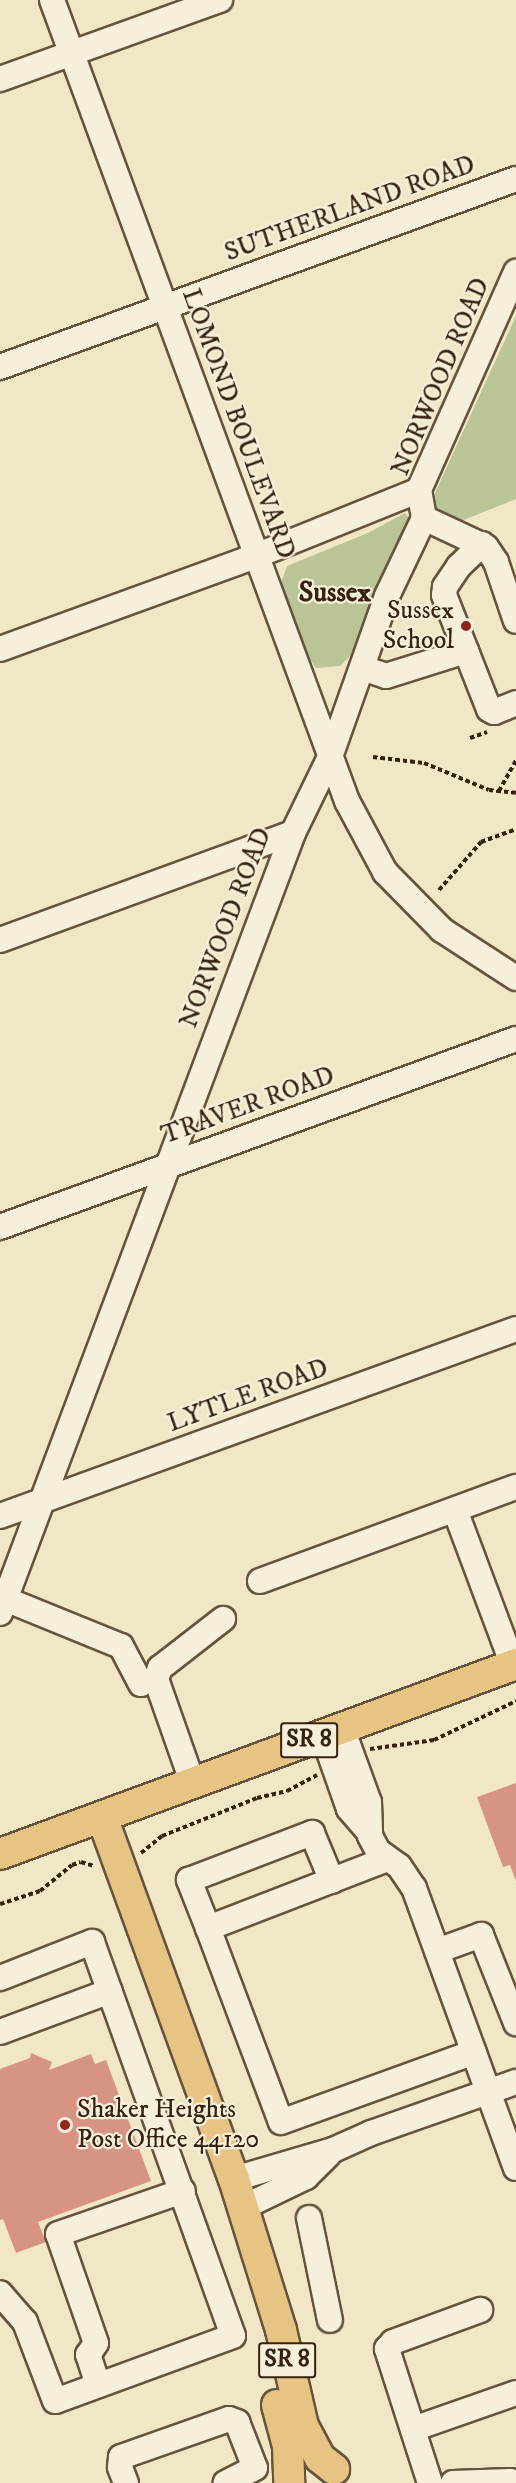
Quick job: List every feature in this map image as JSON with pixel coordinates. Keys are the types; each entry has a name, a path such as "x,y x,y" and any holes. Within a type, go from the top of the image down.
{"main road":[{"name":"SR 8","path":"344,2476 320,2458 303,2426 281,2330 244,2207 102,1817 514,1665"},
{"path":"0,1854 102,1817"},
{"name":"SR 8","path":"253,2242 261,2332 288,2446 289,2483"},
{"path":"289,2483 304,2471 344,2476"}],"street":[{"name":"LOMOND BOULEVARD","path":"52,0 347,801 385,872 442,930 516,978"},
{"path":"0,79 220,0"},
{"name":"SUTHERLAND ROAD","path":"0,367 516,179"},
{"name":"NORWOOD ROAD","path":"3,1606 45,1500 164,1167 293,833 330,757 387,596 424,518 419,490 516,272"},
{"path":"0,649 256,556 419,490"},
{"path":"424,518 482,544 507,563 516,621"},
{"path":"482,544 459,566 445,587 466,651 489,709 494,712 516,703"},
{"path":"362,668 386,676 466,651"},
{"path":"0,940 293,833"},
{"name":"TRAVER ROAD","path":"0,1227 516,1039"},
{"name":"LYTLE ROAD","path":"0,1516 516,1329"},
{"path":"260,1581 516,1487"},
{"path":"455,1510 514,1665"},
{"path":"3,1606 121,1646 141,1684"},
{"path":"192,1784 156,1679 160,1668 223,1619"},
{"path":"332,1732 369,1802 368,1831 378,1851 399,1866 412,1884 516,2168"},
{"path":"332,1881 312,1833 189,1880 281,2122 474,2052"},
{"path":"208,1928 387,1859"},
{"path":"437,1951 482,1935 516,2023"},
{"path":"0,1978 92,1942 233,2336 55,2400 25,2322 0,2293"},
{"path":"0,2032 110,1991"},
{"path":"234,2178 333,2150 370,2133 516,2082"},
{"path":"244,2207 306,2177 333,2150"},
{"path":"98,2385 88,2355 96,2343 57,2234 183,2191"},
{"path":"309,2218 330,2320"},
{"path":"430,2483 387,2349 393,2342 480,2310"},
{"path":"413,2429 516,2393"},
{"path":"126,2483 120,2468 121,2457 229,2419 237,2422 255,2468 226,2483"},
{"path":"453,2483 511,2481"}],"path":[{"path":"373,757 424,763 499,791 516,793"},
{"path":"499,791 516,760"},
{"path":"439,891 481,842 516,829"},
{"path":"369,1749 434,1740 516,1701"},
{"path":"140,1854 162,1836 257,1798 287,1791 324,1772"},
{"path":"0,1904 40,1891 72,1865 81,1862 97,1868"}],"green space":[{"path":"516,316 516,499 461,521 436,509 435,493"},
{"path":"405,513 411,521 396,546 352,654 340,666 316,668 295,638 281,583 287,566 368,533"}],"building":[{"path":"516,1783 516,1881 510,1865 503,1867 477,1797"},
{"name":"Shaker Heights Post Office 44120","path":"31,2053 52,2062 49,2070 91,2054 95,2064 106,2060 151,2181 38,2222 46,2242 16,2253 3,2219 0,2220 0,2069 30,2058"}],"place":[{"name":"Sussex School","path":"466,626"},
{"name":"Shaker Heights Post Office 44120","path":"65,2125"}],"district":[{"name":"Sussex","path":"335,593"}]}
